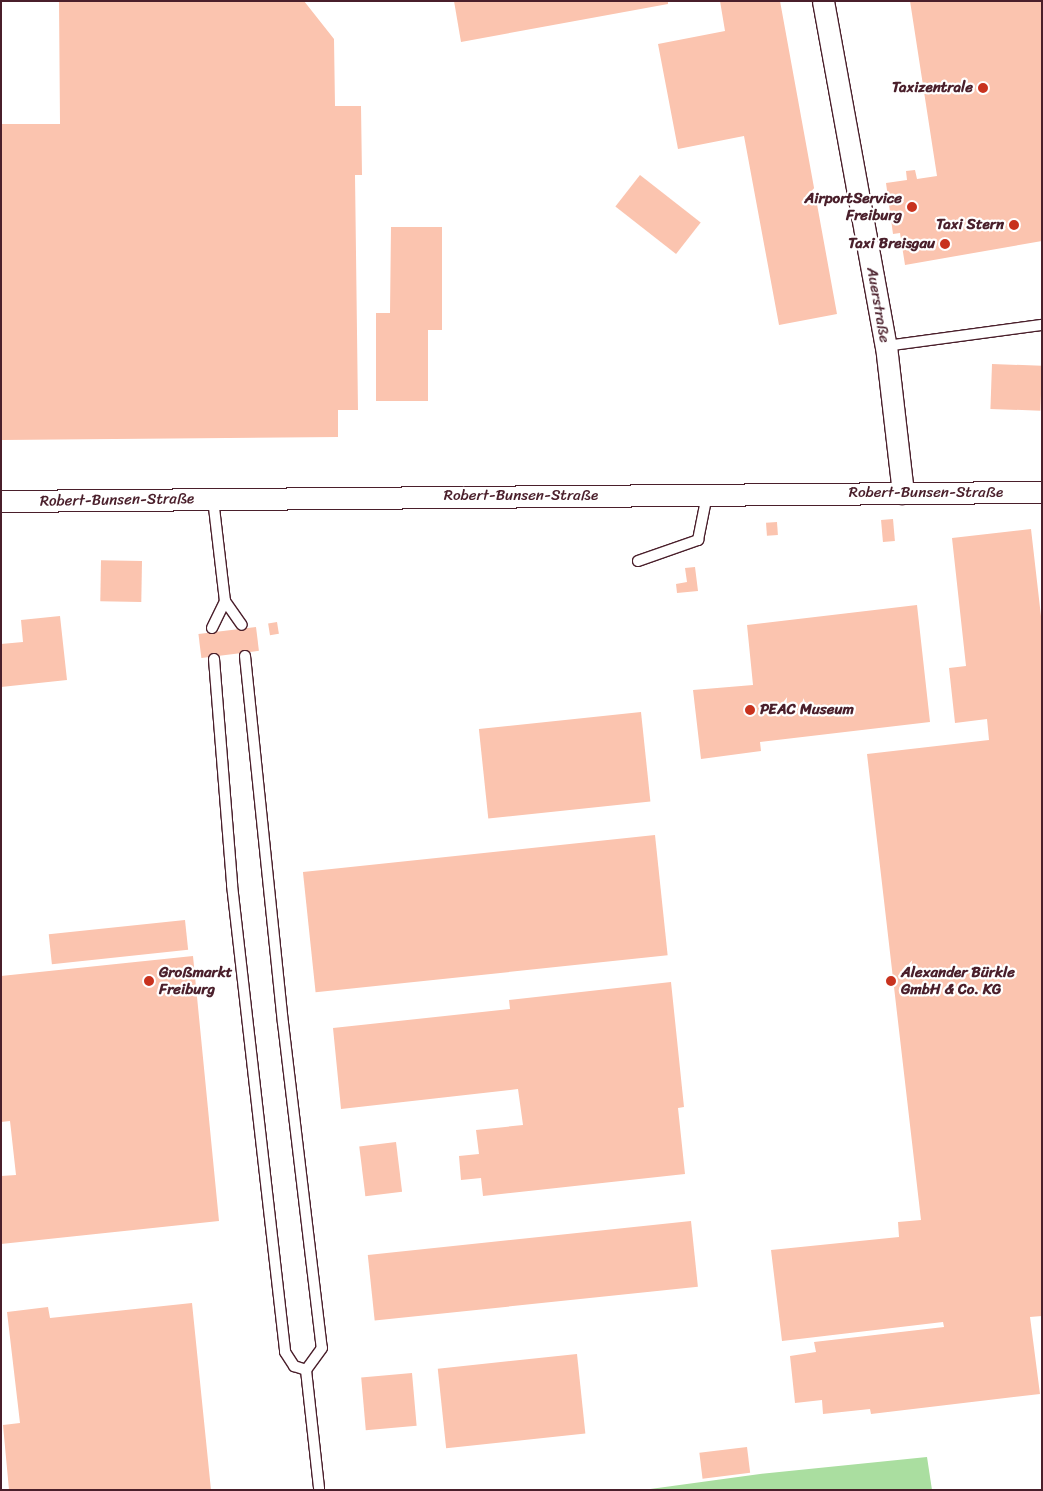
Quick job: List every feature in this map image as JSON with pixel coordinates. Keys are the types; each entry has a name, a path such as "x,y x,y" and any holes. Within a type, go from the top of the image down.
{"street":[{"name":"Auerstraße","path":"823,1 886,346 903,493"},
{"name":"Robert-Bunsen-Straße","path":"1,501 1042,492"}],"lane":[{"path":"886,346 1042,324"},
{"path":"638,561 698,540 707,495"},
{"path":"213,499 225,601 242,625"},
{"path":"212,628 225,601"},
{"path":"246,656 282,1023 322,1348 306,1370 319,1488"},
{"path":"214,659 232,885 285,1352 294,1366 306,1370"}],"green space":[{"path":"927,1457 932,1490 643,1490 760,1474"}],"building":[{"path":"59,1 304,1 334,39 335,106 361,106 362,175 355,175 358,410 338,410 338,437 1,440 1,124 60,124"},
{"path":"454,1 668,1 668,4 461,42"},
{"path":"720,1 780,1 837,314 779,325 744,136 678,149 658,44 725,31"},
{"name":"Taxizentrale","path":"910,1 1042,1 1042,241 905,265 900,233 893,234 886,183 907,180 906,171 915,170 917,179 937,176"},
{"path":"640,175 701,222 676,254 615,207"},
{"path":"391,227 442,227 442,330 428,330 428,401 376,401 376,313 390,313"},
{"path":"992,364 1042,366 1040,411 990,409"},
{"path":"893,519 895,541 883,542 881,520"},
{"path":"777,522 778,535 767,536 766,523"},
{"path":"1031,529 1042,625 1042,1316 1030,1317 1040,1394 871,1414 870,1409 823,1414 822,1400 795,1403 790,1356 816,1352 814,1342 944,1327 943,1322 782,1341 771,1250 899,1237 898,1222 921,1220 867,754 989,740 987,719 955,723 949,668 966,666 952,538"},
{"path":"101,560 142,561 141,602 100,601"},
{"path":"695,567 698,591 677,593 676,584 687,582 685,568"},
{"path":"917,605 930,722 760,742 761,751 701,759 693,690 753,685 747,625"},
{"path":"60,616 67,680 1,687 1,644 23,642 21,620"},
{"path":"277,622 279,634 270,635 268,623"},
{"path":"256,627 259,651 201,658 198,634"},
{"path":"641,712 650,802 488,819 479,729"},
{"path":"655,835 668,955 316,992 303,872"},
{"path":"185,920 188,950 52,964 49,934"},
{"path":"193,956 219,1221 1,1244 1,1176 16,1175 10,1121 1,1122 1,976"},
{"path":"671,982 684,1107 678,1108 685,1174 483,1196 481,1178 461,1180 459,1156 479,1154 476,1130 523,1125 518,1089 341,1109 333,1028 510,1009 509,1000"},
{"path":"396,1142 402,1192 365,1196 359,1147"},
{"path":"691,1221 698,1287 375,1321 368,1255"},
{"path":"192,1303 211,1490 9,1490 3,1425 20,1423 7,1312 48,1307 50,1318"},
{"path":"577,1354 585,1434 446,1448 438,1369"},
{"path":"412,1373 417,1426 366,1430 361,1377"},
{"path":"747,1447 750,1473 703,1479 699,1453"}],"place":[{"name":"Taxizentrale","path":"983,88"},
{"name":"AirportService Freiburg","path":"912,207"},
{"name":"Taxi Stern","path":"1014,225"},
{"name":"Taxi Breisgau","path":"945,244"},
{"name":"PEAC Museum","path":"750,710"},
{"name":"Großmarkt Freiburg","path":"149,981"},
{"name":"Alexander Bürkle GmbH & Co. KG","path":"891,981"}]}
